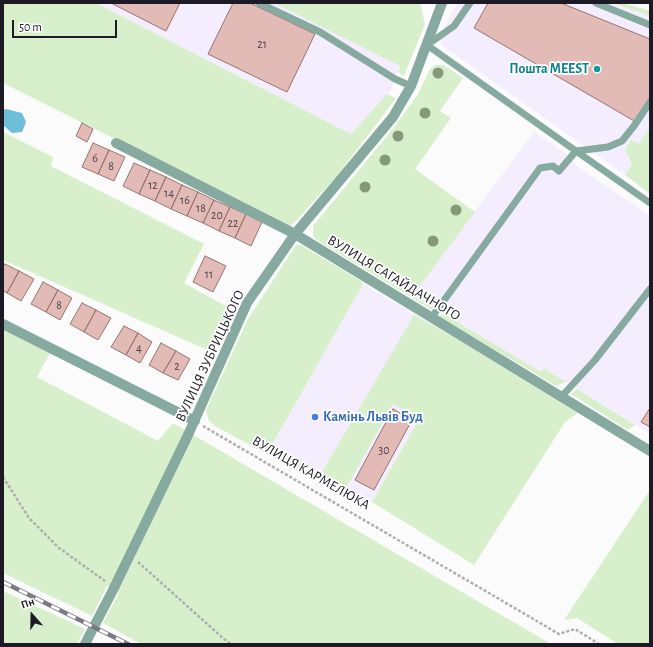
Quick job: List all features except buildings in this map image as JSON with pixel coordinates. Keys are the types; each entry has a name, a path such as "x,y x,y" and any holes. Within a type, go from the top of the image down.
{"street":[{"name":"ВУЛИЦЯ ЗУБРИЦЬКОГО","path":"85,644 113,590 195,421 247,302 295,234 393,116 411,86 442,3"},
{"name":"ВУЛИЦЯ САГАЙДАЧНОГО","path":"116,143 295,234 650,451"},
{"path":"3,324 195,421"}],"lane":[{"path":"259,3 320,32 395,79 411,86"},
{"path":"470,3 454,26 427,45 650,203"},
{"path":"596,3 650,25"},
{"path":"432,317 540,168 553,166 559,171 576,151 608,147 622,141 650,102"},
{"path":"562,396 595,360 650,289"}],"path":[{"name":"ВУЛИЦЯ КАРМЕЛЮКА","path":"195,421 559,634 575,629 599,644"},
{"path":"3,477 29,518 59,548 113,590"},
{"path":"130,555 231,644"}],"shaded area":[{"path":"96,3 407,3 411,34 391,90 351,134"},
{"path":"457,3 612,3 650,16 650,127 625,175 440,44 447,23"},
{"path":"534,132 568,155 577,166 650,216 650,434 544,368 541,372 413,295"},
{"path":"363,284 462,342 372,502 271,448"}],"green space":[{"path":"3,3 96,3 351,134 387,94 396,98 337,176 296,221 289,226 3,83"},
{"path":"274,3 420,3 425,24 404,76 398,72 400,66"},
{"path":"612,3 622,3 650,11 650,16"},
{"path":"435,65 444,65 463,78 440,111 451,118 415,169 475,212 413,295 436,309 432,310 315,239 313,234 313,226 392,130 418,94 430,69"},
{"path":"650,127 650,194 625,175 632,163 625,150 631,140 639,144"},
{"path":"3,132 53,157 51,166 204,244 184,283 233,310 217,336 212,352 3,260"},
{"path":"296,245 301,245 361,281 363,284 271,447 302,464 299,470 292,468 215,426 209,421 206,410 248,319"},
{"path":"444,314 541,372 544,368 566,382 556,386 438,316"},
{"path":"414,315 462,342 578,413 565,422 474,565 372,502 419,419 393,404 346,488 341,494 322,484 320,480 321,474"},
{"path":"3,329 50,353 37,377 158,441 173,423 551,644 141,644 103,623 119,593 118,592 136,555 129,549 111,588 107,586 92,616 3,573"},
{"path":"577,389 635,425 628,430 571,394"},
{"path":"650,490 650,644 618,644 577,618 564,620"},
{"path":"3,591 85,629 77,644 3,644"}],"water":[{"path":"6,109 22,113 26,122 22,132 12,133 3,125 3,110"}],"railway":[{"path":"3,582 128,644"}],"place":[{"name":"Пошта MEEST","path":"597,69"},
{"name":"Камінь Львів Буд","path":"315,417"}]}
